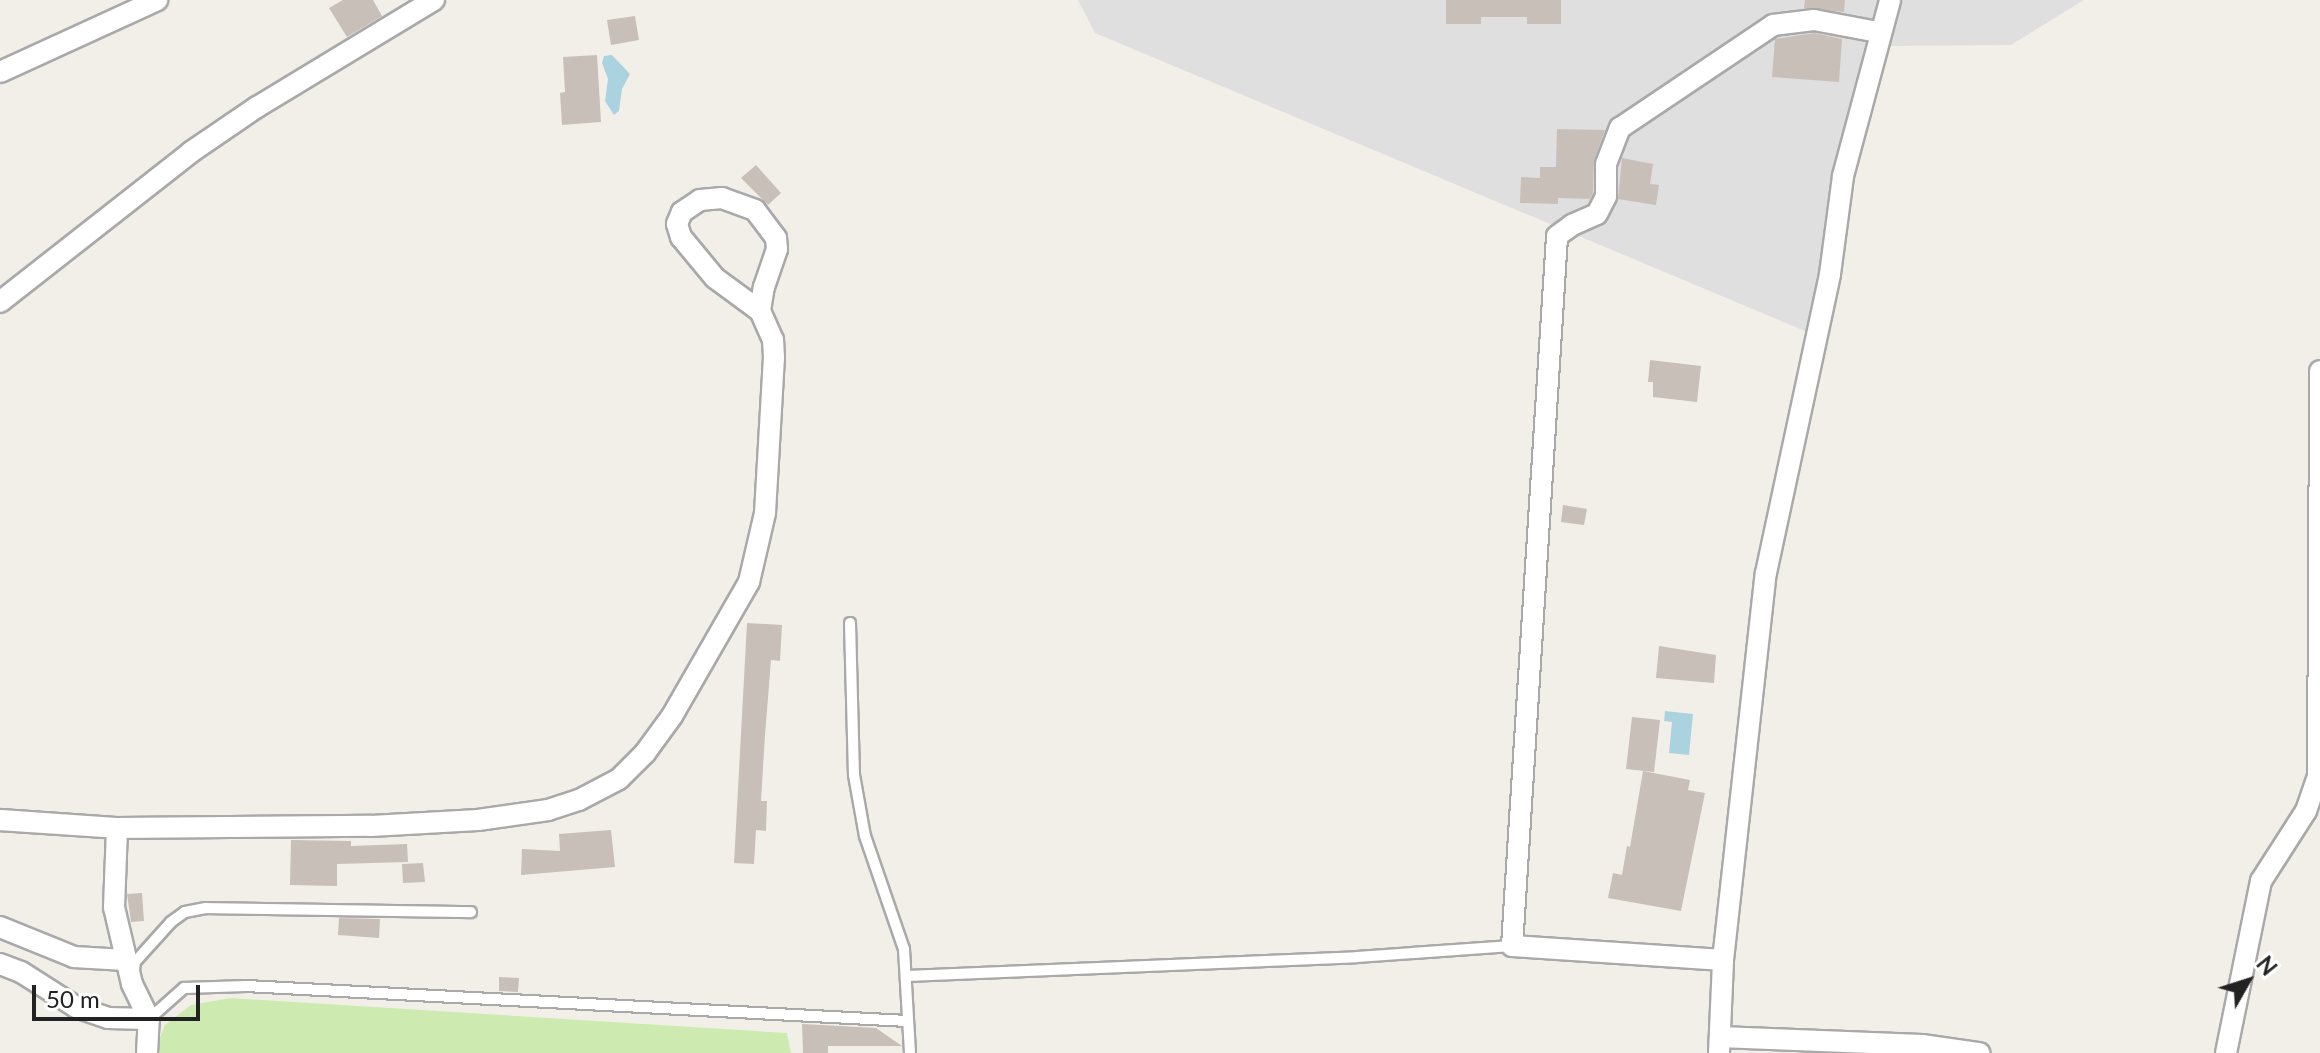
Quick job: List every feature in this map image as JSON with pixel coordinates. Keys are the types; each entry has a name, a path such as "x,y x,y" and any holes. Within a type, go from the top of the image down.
{"street":[{"path":"0,72 157,0"},
{"path":"0,302 191,152 257,107 434,0"},
{"path":"1890,0 1878,32 1843,176 1830,274 1766,573 1723,960 1720,1045 1922,1045 1979,1053"},
{"path":"1723,960 1512,946 1557,236 1572,225 1597,214 1606,196 1606,164 1620,128 1763,32 1787,21 1814,20 1878,32"},
{"path":"0,820 117,828 371,826 478,820 548,810 579,800 619,779 645,753 672,716 749,582 765,513 773,340 760,311 715,278 681,237 677,224 682,212 700,200 722,198 739,203 755,210 771,229 777,249 764,287 760,311"},
{"path":"2226,1053 2261,881 2306,811 2318,776 2320,371"},
{"path":"117,828 114,907 132,984 149,1019 147,1053"},
{"path":"0,927 74,957 125,960"},
{"path":"0,964 21,972 76,1007 108,1018 149,1019"}],"lane":[{"path":"850,623 854,775 865,836 896,920 907,976 910,1053"},
{"path":"132,984 135,962 171,922 196,910 471,912"},
{"path":"907,976 1311,959 1512,946"},
{"path":"149,1019 184,988 246,986 907,1021"}],"shaded area":[{"path":"1078,0 2084,0 2011,45 1882,46 1817,336 1095,33"}],"green space":[{"path":"230,998 787,1033 791,1053 159,1053 158,1042 165,1025 191,1005"}],"water":[{"path":"612,55 630,74 622,89 619,111 614,115 605,101 608,79 602,63 604,56"},
{"path":"1665,711 1693,714 1689,755 1669,753 1672,722 1664,721"}],"building":[{"path":"343,0 373,0 382,16 347,37 329,8"},
{"path":"1446,0 1561,0 1561,24 1527,24 1527,17 1481,17 1481,24 1446,24"},
{"path":"1805,0 1845,0 1844,12 1804,8"},
{"path":"635,16 639,40 611,45 607,20"},
{"path":"1814,33 1842,39 1839,82 1772,77 1775,39"},
{"path":"597,55 601,122 562,125 560,93 565,92 563,57"},
{"path":"1557,129 1605,130 1594,160 1590,199 1558,198 1558,204 1520,203 1521,177 1540,178 1540,167 1556,167"},
{"path":"1622,158 1653,164 1650,184 1659,185 1656,205 1618,199"},
{"path":"756,165 781,193 768,205 741,178"},
{"path":"1650,360 1701,366 1697,402 1653,397 1653,382 1648,382"},
{"path":"1563,505 1587,509 1584,525 1561,522"},
{"path":"747,623 782,625 780,661 771,660 765,735 761,801 767,801 766,831 756,830 754,864 734,863"},
{"path":"1659,646 1716,655 1714,683 1656,678"},
{"path":"1632,717 1660,720 1654,772 1626,769"},
{"path":"1643,771 1690,780 1688,790 1705,793 1681,911 1608,898 1613,873 1622,875 1627,846 1630,847"},
{"path":"611,830 615,867 521,875 522,849 560,851 559,834"},
{"path":"291,840 351,841 351,846 407,844 408,862 337,864 337,886 290,885"},
{"path":"423,863 425,882 403,883 402,864"},
{"path":"142,893 144,921 131,922 127,894"},
{"path":"339,918 380,919 379,938 338,935"},
{"path":"499,977 519,978 518,992 499,991"},
{"path":"802,1024 876,1028 902,1046 828,1046 828,1053 803,1053"}]}
